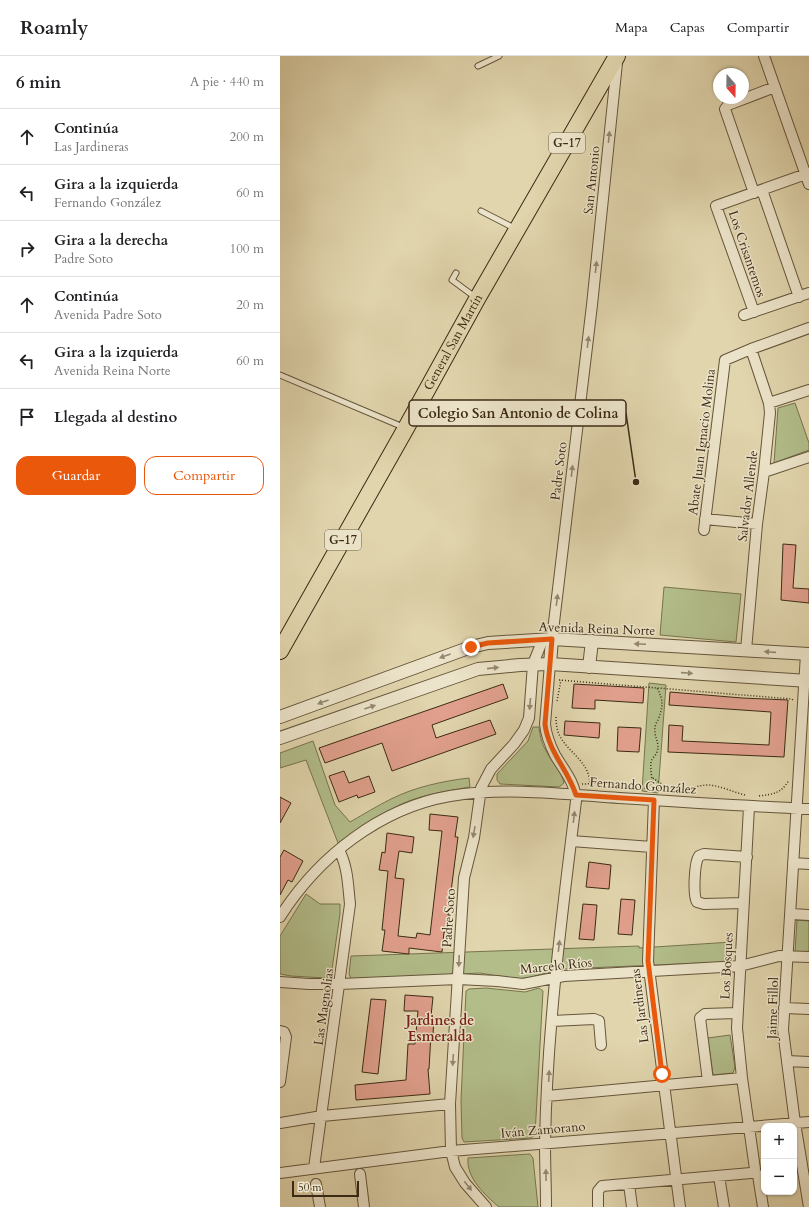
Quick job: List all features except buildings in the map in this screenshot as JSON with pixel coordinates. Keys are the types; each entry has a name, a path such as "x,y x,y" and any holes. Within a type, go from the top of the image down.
{"main road":[{"name":"General San Martín","path":"280,651 477,299 617,56"}],"street":[{"name":"San Antonio","path":"592,305 617,56"},
{"path":"758,191 808,177 764,56"},
{"path":"775,87 728,105 725,110 758,191 804,295"},
{"name":"Los Crisantemos","path":"758,191 716,206 749,314 804,295"},
{"name":"Padre Soto","path":"486,1207 465,1183 456,1167 451,1151 450,1104 464,878 474,838 481,788 491,769 514,744 524,730 529,718 533,664 547,639 592,305"},
{"path":"751,349 809,328"},
{"name":"Salvador Allende","path":"746,650 757,524 770,412 769,404 751,349"},
{"name":"Abate Juan Ignacio Molina","path":"704,530 725,360 751,349"},
{"path":"769,404 809,390"},
{"path":"764,472 809,457"},
{"path":"705,519 757,524"},
{"path":"546,1207 545,1143 555,978 576,795 566,772 553,752 546,732 545,724 550,664 547,639"},
{"name":"Avenida Reina Norte","path":"280,717 471,647 488,643 547,639 808,654 796,809"},
{"path":"589,667 592,641"},
{"path":"280,738 478,669 550,664 807,681"},
{"name":"Fernando González","path":"280,917 290,901 317,870 358,835 386,818 404,810 450,796 515,792 749,807 809,809"},
{"name":"Las Jardineras","path":"654,800 648,953 649,971 675,1179 680,1207"},
{"name":"Los Bosques","path":"749,807 737,1013 737,1041 755,1162 755,1169 753,1171"},
{"name":"Jaime Fillol","path":"795,1123 783,1030 796,809"},
{"path":"571,841 652,847"},
{"name":"Las Magnolias","path":"314,1168 350,904 346,867 339,850"},
{"path":"744,903 704,904 698,902 695,895 696,863 699,856 704,854 746,857"},
{"path":"793,863 809,864"},
{"path":"790,914 809,915"},
{"name":"Marcelo Ríos","path":"280,982 302,984 340,984 458,979 523,984 564,976 740,966 765,959 788,956 809,957"},
{"path":"784,1008 809,1010"},
{"path":"708,1081 700,1018 705,1014 737,1013"},
{"path":"552,1021 599,1021 601,1045"},
{"path":"280,1032 284,1032 286,1037 280,1082"},
{"path":"786,1061 809,1062"},
{"path":"547,1096 742,1078"},
{"path":"280,1123 322,1116 450,1104"},
{"name":"Iván Zamorano","path":"795,1123 809,1122"},
{"name":"Iván Zamorano","path":"280,1173 451,1151 761,1125"},
{"name":"Jaime Fillol","path":"797,1133 806,1177 809,1207"},
{"path":"598,1207 598,1190 602,1186 752,1173 753,1171 758,1175 763,1207"},
{"path":"360,1174 364,1207"},
{"path":"719,1176 724,1207"},
{"path":"316,1184 320,1207"},
{"path":"629,1184 632,1207"}],"lane":[{"path":"478,66 499,56"},
{"path":"481,211 517,230"},
{"path":"456,273 452,280 477,299"},
{"path":"280,375 406,428"}],"path":[{"path":"549,679 792,699 794,704"},
{"path":"557,702 561,680"},
{"path":"654,800 653,778 650,764 657,753 658,740 654,732 661,710 662,698 657,688"},
{"path":"556,710 557,728 560,737 566,746 584,763 590,784 590,796"},
{"path":"653,778 662,786 675,789 682,790 695,786 708,785 720,787 744,795"},
{"path":"759,796 778,792 784,788 790,778 789,786"},
{"path":"572,784 609,783 630,788 644,788 653,785"}],"green space":[{"path":"795,403 809,443 809,450 774,463 778,408"},
{"path":"664,587 741,594 736,642 660,635"},
{"path":"649,683 666,685 658,793 642,791"},
{"path":"533,727 539,727 541,738 547,753 561,774 564,783 559,787 500,784 497,780 497,774 528,741"},
{"path":"313,741 335,805 350,822 391,799 419,788 469,778 470,787 428,795 404,803 379,816 338,843 306,760 280,768 280,753"},
{"path":"306,894 320,904 340,904 340,914 331,976 326,978 280,974 280,936"},
{"path":"797,920 809,921 809,954 795,953"},
{"path":"732,942 730,960 725,962 563,969 517,979 480,973 351,979 349,974 351,956 639,946 639,948"},
{"path":"486,988 525,992 539,988 543,991 535,1135 531,1138 464,1142 462,1138 461,1100 466,991 469,989"},
{"path":"730,1035 735,1067 733,1073 713,1075 708,1038"},
{"path":"530,1154 533,1158 538,1207 499,1207 478,1186 473,1179 468,1165 468,1158"}],"place":[{"name":"Colegio San Antonio de Colina","path":"636,482"}],"district":[{"name":"Jardines de Esmeralda","path":"440,1028"}],"route":[{"path":"471,647 488,643 552,639 545,724 546,732 553,752 566,772 576,795 654,800 648,961 662,1074"}]}
